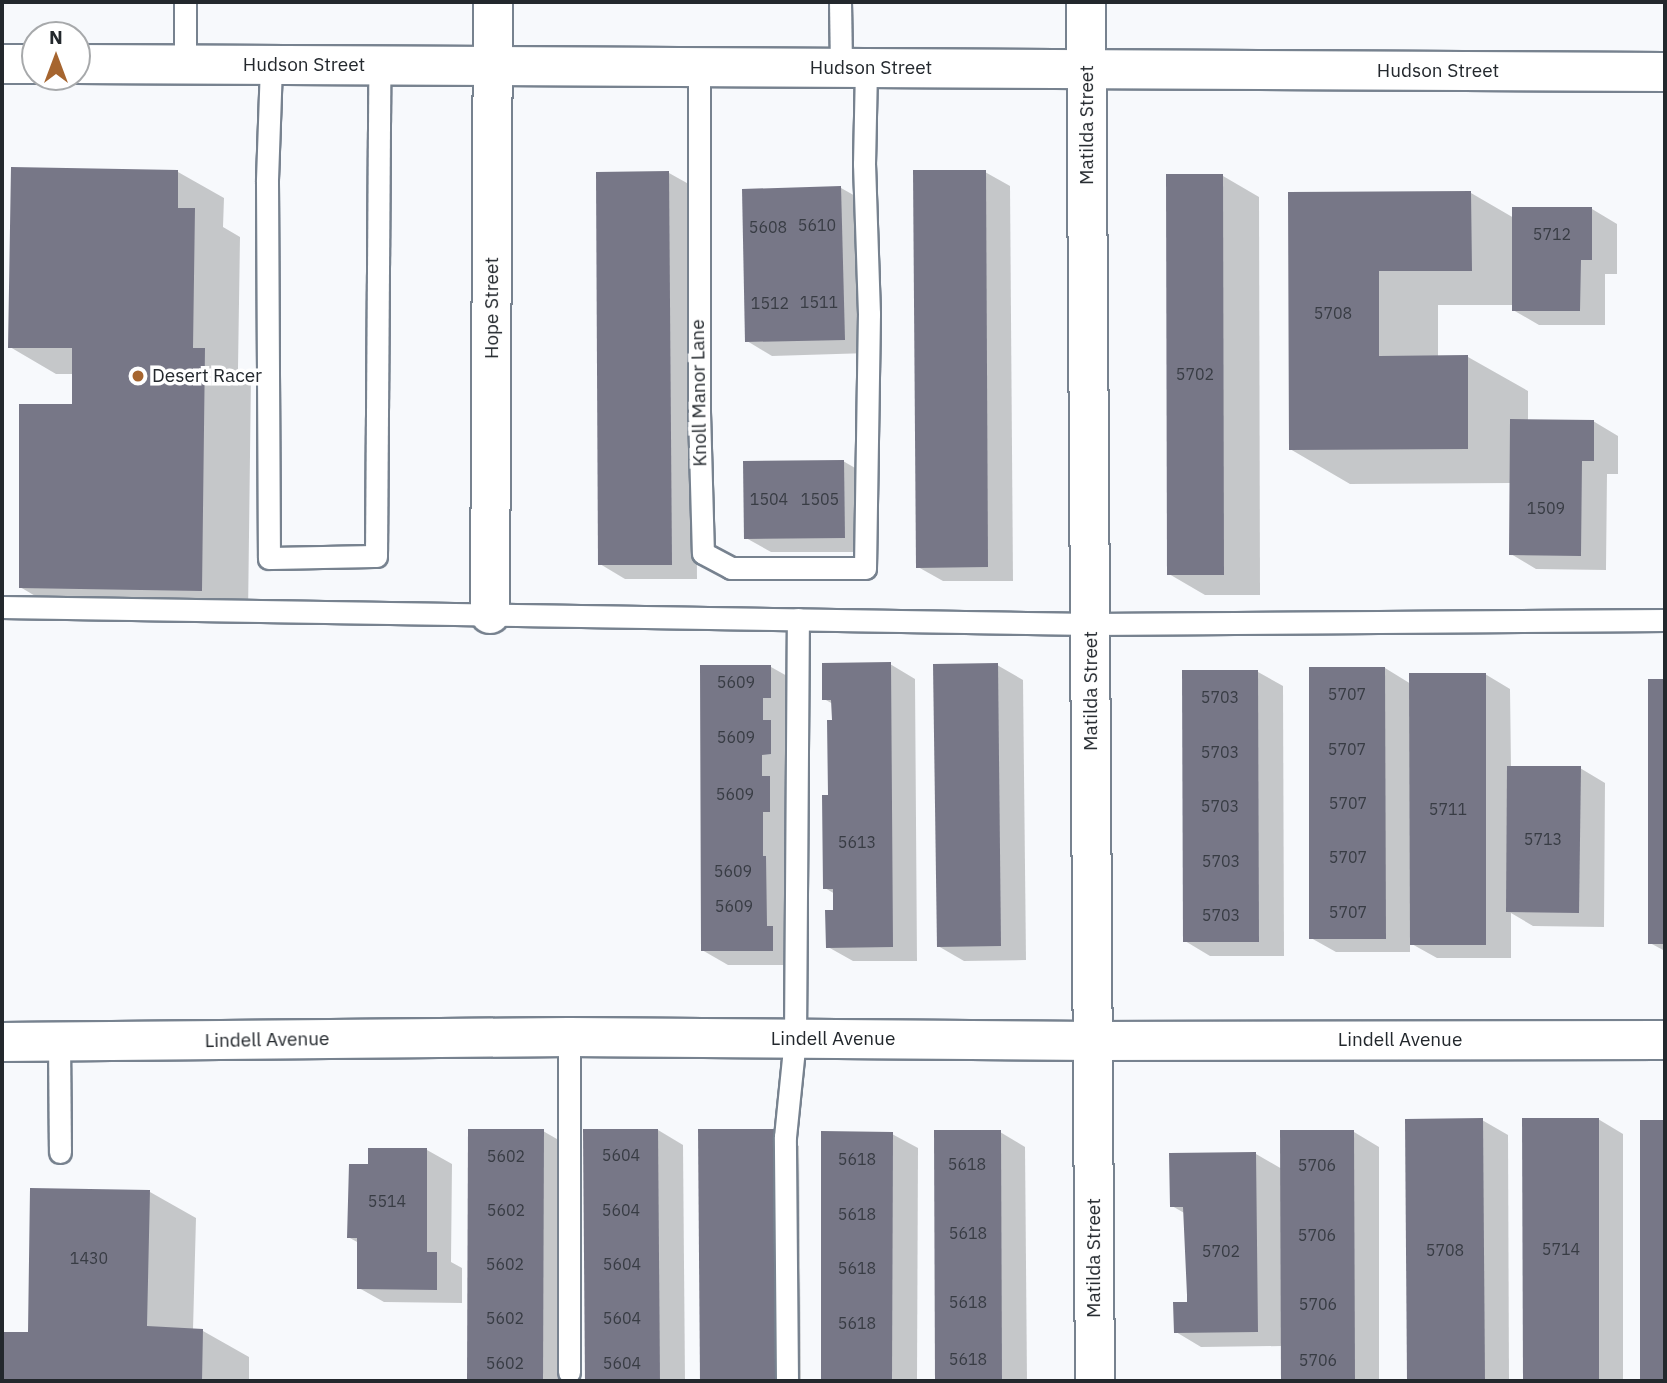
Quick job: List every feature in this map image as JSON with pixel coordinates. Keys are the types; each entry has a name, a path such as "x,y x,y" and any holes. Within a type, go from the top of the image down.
{"street":[{"name":"Hope Street","path":"490,614 494,2"},
{"name":"Matilda Street","path":"1086,2 1095,1381"},
{"path":"2,64 21,64"},
{"name":"Hudson Street","path":"91,64 1665,72"},
{"name":"Lindell Avenue","path":"2,1042 569,1037 1093,1041 1665,1040"}],"lane":[{"path":"185,2 185,64"},
{"path":"840,2 854,68"},
{"path":"271,65 267,182 269,558 376,556 379,65"},
{"name":"Knoll Manor Lane","path":"698,67 698,412 703,553 731,568 865,568 869,327 864,164 854,68"},
{"path":"2,607 1091,624 1665,620"},
{"path":"786,1381 785,1137 795,1038 798,619"},
{"path":"569,1037 569,1372"},
{"path":"59,1042 60,1152"}],"building":[{"name":"Desert Racer","path":"11,167 178,170 178,208 195,208 193,348 205,348 202,591 19,588 19,404 72,404 72,348 8,348"},
{"path":"913,170 986,170 988,567 916,568"},
{"path":"669,171 672,565 598,565 596,172"},
{"path":"1166,174 1223,174 1224,575 1167,575"},
{"path":"841,186 845,340 745,342 742,189"},
{"path":"1471,191 1472,271 1379,271 1379,356 1468,355 1468,449 1289,450 1288,192"},
{"path":"1512,207 1592,207 1592,260 1581,260 1580,311 1512,311"},
{"path":"1510,419 1594,420 1594,461 1582,461 1581,556 1509,555"},
{"path":"844,460 845,538 744,539 743,461"},
{"path":"891,662 893,947 826,948 825,910 833,910 833,889 823,889 822,795 828,795 827,720 832,720 831,700 822,700 822,663"},
{"path":"998,663 1001,946 937,947 933,664"},
{"path":"700,665 771,665 771,698 763,698 763,720 771,720 771,754 762,755 762,776 770,776 770,812 763,812 763,856 766,856 767,926 773,926 773,951 701,951"},
{"path":"1309,667 1385,667 1386,939 1309,939"},
{"path":"1182,670 1258,670 1259,942 1183,942"},
{"path":"1409,673 1486,673 1486,945 1410,945"},
{"path":"1648,679 1665,679 1665,944 1648,944"},
{"path":"1507,766 1581,766 1579,913 1506,912"},
{"path":"1483,1118 1485,1381 1407,1381 1405,1119"},
{"path":"1522,1118 1599,1118 1599,1381 1523,1381"},
{"path":"1640,1120 1665,1120 1665,1381 1640,1381"},
{"path":"468,1129 544,1129 543,1381 467,1381"},
{"path":"583,1129 658,1129 660,1381 585,1381"},
{"path":"698,1129 774,1129 776,1381 700,1381"},
{"path":"934,1130 1001,1130 1002,1381 935,1381"},
{"path":"1280,1130 1354,1130 1355,1381 1281,1381"},
{"path":"821,1131 893,1132 892,1381 821,1381"},
{"path":"368,1148 427,1148 427,1252 437,1252 437,1290 357,1289 357,1238 347,1238 349,1164 368,1164"},
{"path":"1256,1152 1258,1332 1174,1333 1173,1302 1187,1302 1187,1295 1183,1207 1170,1207 1169,1153"},
{"path":"30,1188 150,1190 147,1326 203,1329 202,1381 2,1381 2,1332 28,1332"}],"place":[{"name":"Desert Racer","path":"138,376"}]}
